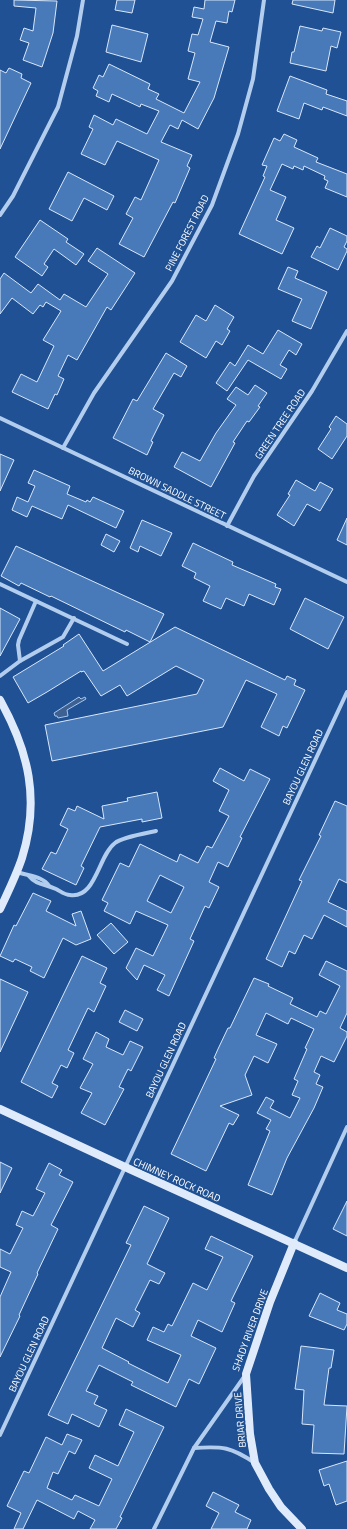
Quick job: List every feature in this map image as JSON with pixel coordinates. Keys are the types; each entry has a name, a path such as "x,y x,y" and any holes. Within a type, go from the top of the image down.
{"street":[{"path":"0,215 13,196 58,107 76,36 83,0"},
{"name":"PINE FOREST ROAD","path":"63,448 94,393 172,281 212,205 238,134 253,80 264,0"},
{"name":"GREEN TREE ROAD","path":"227,526 254,476 312,391 347,331"},
{"name":"BROWN SADDLE STREET","path":"0,418 347,582"},
{"path":"0,584 127,644"},
{"path":"20,661 18,645 19,640 36,601"},
{"path":"0,676 20,661 63,637 74,618"},
{"name":"BAYOU GLEN ROAD","path":"0,1435 347,692"},
{"path":"0,700 13,722 23,752 32,794 30,824 17,872 0,909"},
{"path":"17,872 29,876 32,881 70,895 83,893 90,886 106,852 116,842 156,831"},
{"name":"CHIMNEY ROCK ROAD","path":"0,1109 347,1268"},
{"name":"SHADY RIVER DRIVE","path":"154,1529 194,1448 246,1374 270,1302 294,1243 347,1127"},
{"name":"BRIAR DRIVE","path":"246,1374 250,1434 255,1463 268,1489 281,1507 302,1529"},
{"name":"BRIAR DRIVE","path":"194,1448 216,1446 229,1448 255,1463"}],"water":[{"path":"79,697 81,699 85,697 86,699 67,710 68,716 58,718 55,716 54,713"}],"building":[{"path":"14,0 57,1 53,33 42,67 23,60 29,43 20,40 24,28 33,31 36,8 14,6"},
{"path":"117,0 135,0 132,13 115,10"},
{"path":"205,0 235,0 232,12 229,11 227,23 216,21 210,42 229,47 214,98 198,129 182,120 178,129 170,125 161,142 192,155 187,166 190,168 175,203 173,202 144,257 119,244 133,218 126,214 135,197 141,200 159,160 117,141 105,165 81,154 93,129 89,127 94,115 113,125 116,119 147,134 159,111 141,104 140,107 112,94 109,102 96,96 98,91 93,88 99,75 103,77 109,64 150,84 148,89 159,94 156,99 184,113 200,82 188,79 195,53 188,51 192,34 198,35 203,19 192,17 194,7 204,9"},
{"path":"293,0 335,0 333,13 292,4"},
{"path":"112,25 148,34 141,62 106,52"},
{"path":"300,26 322,31 323,28 341,32 337,48 331,46 326,71 290,63"},
{"path":"9,68 22,74 21,78 31,83 0,149 0,70 6,73"},
{"path":"290,76 327,90 326,94 347,101 347,116 323,107 322,110 304,103 299,119 277,111"},
{"path":"284,134 297,140 294,147 318,158 316,162 347,174 347,197 325,188 328,181 324,179 325,176 304,166 303,170 294,166 293,169 282,164 270,190 286,197 276,220 294,228 282,254 239,234 265,177 263,176 267,166 262,165 274,138 280,141"},
{"path":"68,172 114,196 107,210 84,198 72,221 49,209"},
{"path":"40,220 68,239 66,242 84,254 76,265 54,249 44,264 48,267 42,276 15,257"},
{"path":"330,228 347,236 347,241 344,247 347,251 338,270 311,257 317,246 320,248"},
{"path":"97,248 135,273 111,310 107,307 77,360 68,355 58,376 64,379 57,395 55,394 48,409 12,392 21,374 37,382 54,346 43,340 61,311 46,302 43,307 40,305 33,314 12,298 0,314 0,279 4,273 31,293 38,284 60,300 64,294 86,307 108,274 88,261"},
{"path":"288,267 298,271 295,278 327,292 311,329 292,321 302,299 278,289"},
{"path":"215,305 234,317 227,329 230,331 222,345 216,341 206,358 180,342 196,315 206,321"},
{"path":"278,330 302,344 296,355 289,350 280,365 287,369 281,379 248,360 227,391 216,383 230,362 235,366 248,345 263,354"},
{"path":"166,353 187,366 181,377 174,373 153,409 164,415 151,441 153,442 147,455 113,438 133,399 137,401"},
{"path":"255,385 267,393 258,406 260,407 249,422 247,421 233,442 235,443 211,487 174,467 182,452 200,461 216,433 236,405 227,399 236,387 248,395"},
{"path":"336,416 347,424 347,436 332,459 318,449 331,429 329,427"},
{"path":"0,454 14,460 0,491"},
{"path":"34,470 70,486 67,494 86,502 87,500 90,502 93,497 124,511 116,528 68,505 62,519 32,506 27,517 12,510 17,497 28,502 35,486 28,483"},
{"path":"296,480 315,491 320,482 333,489 320,511 307,504 294,526 277,515 290,495 288,494"},
{"path":"347,518 347,545 337,540"},
{"path":"142,520 172,533 161,556 140,546 138,552 130,548"},
{"path":"106,534 120,541 114,552 101,545"},
{"path":"193,543 233,562 232,565 276,584 275,587 281,589 274,605 249,594 244,606 226,598 221,609 203,601 210,586 194,578 196,573 182,566"},
{"path":"16,546 164,614 150,642 126,630 125,632 51,596 50,597 21,583 19,586 1,576"},
{"path":"305,598 344,617 328,649 290,629"},
{"path":"0,608 20,619 0,656"},
{"path":"175,627 285,680 287,676 296,680 294,685 305,690 287,728 283,726 279,736 261,727 277,694 246,680 223,727 52,761 45,725 197,694 204,680 176,666 127,696 120,685 101,696 84,671 81,671 28,703 13,677 64,646 63,645 79,634 103,671"},
{"path":"220,768 244,781 250,769 270,779 240,837 242,838 228,867 218,862 209,882 219,887 209,908 205,906 190,939 194,941 169,996 157,990 165,975 144,965 137,980 126,968 136,948 153,956 168,925 136,911 130,924 104,911 108,903 102,900 120,863 129,867 140,844 177,862 180,854 198,863 207,846 212,848 229,816 219,811 229,790 213,781","holes":["160,875 184,887 171,913 147,901"]},
{"path":"157,792 162,818 142,822 142,819 100,827 81,866 84,868 76,885 42,869 51,852 56,854 68,829 60,825 68,808 75,811 77,806 104,819 102,806 128,801 127,798"},
{"path":"335,801 347,806 347,883 339,879 328,902 347,911 347,927 324,915 312,939 304,935 295,954 289,951 282,967 266,959 302,881 299,880 321,836 319,835"},
{"path":"33,893 51,901 46,911 76,926 72,914 81,911 91,939 76,945 63,938 44,978 30,971 32,967 15,959 13,962 0,956 14,925 16,926"},
{"path":"111,923 128,942 114,954 97,935"},
{"path":"82,956 107,968 100,983 106,986 94,1012 88,1008 68,1050 74,1053 67,1068 61,1065 52,1083 58,1086 52,1098 21,1082"},
{"path":"326,961 347,971 347,1013 340,1028 347,1032 347,1036 334,1062 321,1056 314,1072 320,1075 316,1084 323,1087 314,1108 287,1158 272,1195 248,1185 270,1131 266,1129 271,1120 257,1113 266,1097 274,1101 270,1108 290,1118 300,1098 292,1095 298,1081 294,1079 307,1049 305,1048 314,1029 291,1018 288,1024 266,1013 256,1035 277,1044 268,1063 254,1056 245,1075 252,1095 220,1106 239,1115 233,1125 229,1123 206,1171 171,1154 216,1059 214,1058 218,1049 228,1028 230,1028 254,978 269,984 268,986 293,998 290,1004 317,1017 320,1011 326,1014 340,986 319,975"},
{"path":"0,979 28,992 0,1052"},
{"path":"125,1010 143,1019 137,1031 119,1022"},
{"path":"96,1032 109,1039 106,1047 123,1055 130,1041 143,1047 131,1071 128,1069 119,1087 124,1089 105,1125 81,1113 92,1093 80,1088 93,1064 83,1059"},
{"path":"0,1162 12,1168 0,1193"},
{"path":"49,1163 62,1170 59,1175 73,1182 51,1225 58,1229 37,1273 38,1274 19,1315 20,1316 0,1357 0,1297 11,1272 0,1267 0,1249 10,1254 23,1228 16,1225 22,1211 33,1216 45,1193 36,1189"},
{"path":"347,1201 347,1236 333,1229"},
{"path":"144,1206 169,1218 147,1264 165,1273 159,1284 150,1280 135,1310 140,1313 133,1327 116,1318 102,1348 168,1383 181,1355 147,1340 153,1327 164,1332 168,1324 172,1326 193,1283 207,1290 223,1257 205,1249 211,1236 253,1256 231,1301 235,1303 222,1332 198,1320 191,1336 216,1348 199,1384 189,1379 176,1407 131,1385 133,1382 99,1365 86,1391 98,1396 94,1404 107,1410 99,1427 72,1414 68,1424 48,1415 131,1245 126,1243"},
{"path":"320,1293 340,1303 337,1310 347,1314 347,1324 344,1330 309,1316"},
{"path":"301,1346 334,1350 331,1368 329,1368 324,1405 347,1406 344,1454 312,1453 314,1425 302,1424 304,1390 295,1389"},
{"path":"126,1409 164,1427 120,1517 122,1518 116,1529 90,1529 95,1520 78,1511 74,1519 37,1500 23,1529 14,1529 21,1513 7,1506 24,1471 29,1473 46,1437 62,1445 67,1434 82,1440 75,1454 69,1451 58,1474 53,1472 47,1488 72,1500 75,1495 99,1506 112,1479 89,1468 95,1455 118,1466 134,1432 119,1425"},
{"path":"347,1461 347,1501 336,1505 329,1484 324,1486 319,1470"},
{"path":"213,1492 239,1505 235,1512 251,1520 247,1529 211,1529 219,1513 206,1506"}]}
